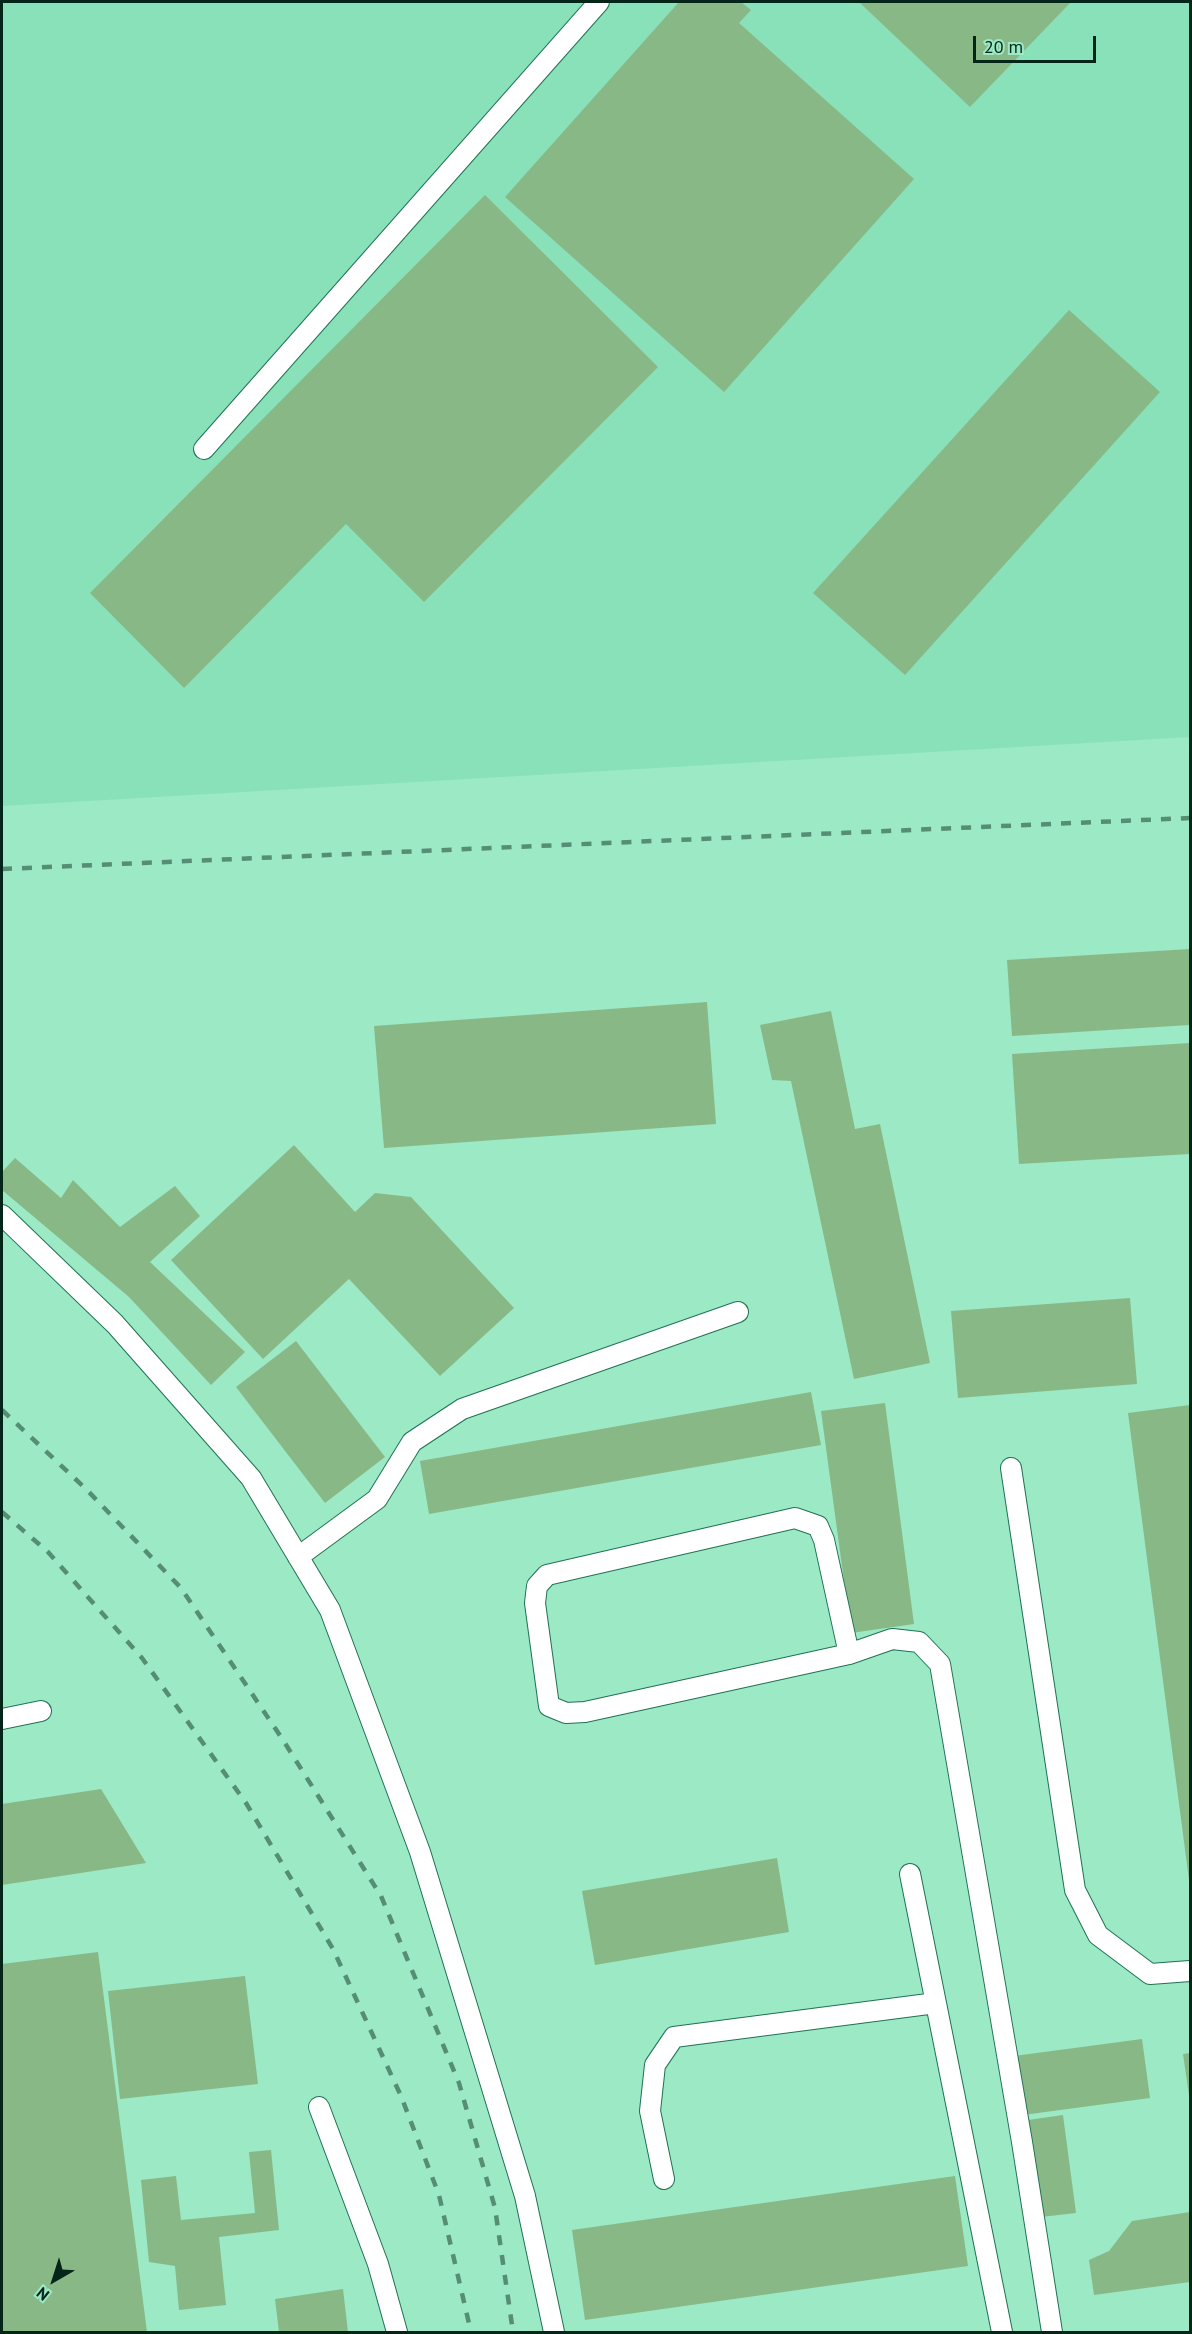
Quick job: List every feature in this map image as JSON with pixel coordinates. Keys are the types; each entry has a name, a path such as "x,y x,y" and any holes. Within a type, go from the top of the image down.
{"lane":[{"path":"204,449 599,2"},
{"path":"2,1215 115,1324 251,1478 330,1610 420,1852 525,2196 554,2332"},
{"path":"298,1557 377,1499 412,1442 462,1409 738,1312"},
{"path":"1011,1468 1076,1890 1098,1935 1150,1974 1191,1971"},
{"path":"849,1654 824,1540 818,1526 795,1518 547,1575 537,1586 535,1603 549,1706 566,1713 585,1712 849,1654 892,1639 919,1642 940,1664 1052,2332"},
{"path":"2,1719 41,1710"},
{"path":"910,1874 1002,2332"},
{"path":"664,2179 650,2111 655,2065 674,2037 936,2003"},
{"path":"320,2107 378,2264 396,2332"}],"shaded area":[{"path":"2,2 1190,2 1190,737 2,806"}],"building":[{"path":"679,2 741,2 751,10 739,23 914,179 724,392 505,197"},
{"path":"859,2 1071,2 970,107"},
{"path":"485,195 658,367 424,602 346,524 184,688 90,593"},
{"path":"1069,310 1160,392 905,675 813,593"},
{"path":"1190,949 1190,1025 1012,1036 1007,960"},
{"path":"707,1002 716,1124 384,1148 374,1026"},
{"path":"831,1011 855,1129 880,1124 930,1363 854,1379 791,1081 772,1080 760,1025"},
{"path":"1190,1043 1190,1154 1019,1164 1012,1054"},
{"path":"294,1145 355,1212 375,1193 411,1197 514,1308 440,1376 349,1279 263,1359 171,1260"},
{"path":"15,1158 61,1198 73,1180 120,1227 175,1186 200,1216 150,1262 245,1352 211,1385 129,1297 2,1190 2,1172"},
{"path":"1130,1298 1137,1384 958,1398 951,1311"},
{"path":"296,1341 385,1457 325,1503 236,1387"},
{"path":"811,1392 821,1445 429,1514 420,1461"},
{"path":"885,1403 914,1624 851,1633 821,1411"},
{"path":"1190,1405 1190,1879 1189,1880 1128,1413"},
{"path":"101,1789 146,1863 2,1885 2,1804"},
{"path":"777,1858 789,1932 595,1965 582,1891"},
{"path":"98,1952 147,2332 2,2332 2,1964"},
{"path":"245,1976 258,2084 120,2099 108,1991"},
{"path":"1142,2039 1150,2098 1023,2115 1014,2056"},
{"path":"1190,2053 1190,2095 1189,2095 1183,2054"},
{"path":"1063,2115 1076,2213 1041,2217 1028,2120"},
{"path":"271,2150 279,2230 219,2237 226,2305 179,2310 175,2266 149,2262 141,2180 176,2176 181,2220 255,2213 249,2152"},
{"path":"955,2176 968,2266 585,2320 572,2230"},
{"path":"1190,2212 1190,2282 1094,2295 1089,2260 1109,2251 1132,2221"},
{"path":"343,2289 348,2332 279,2332 275,2299"}],"railway":[{"path":"2,869 1190,818"},
{"path":"2,1410 86,1489 181,1588 283,1740 381,1896 459,2083 495,2208 513,2332"},
{"path":"2,1512 48,1552 142,1658 246,1803 333,1949 401,2096 439,2195 471,2332"}]}
